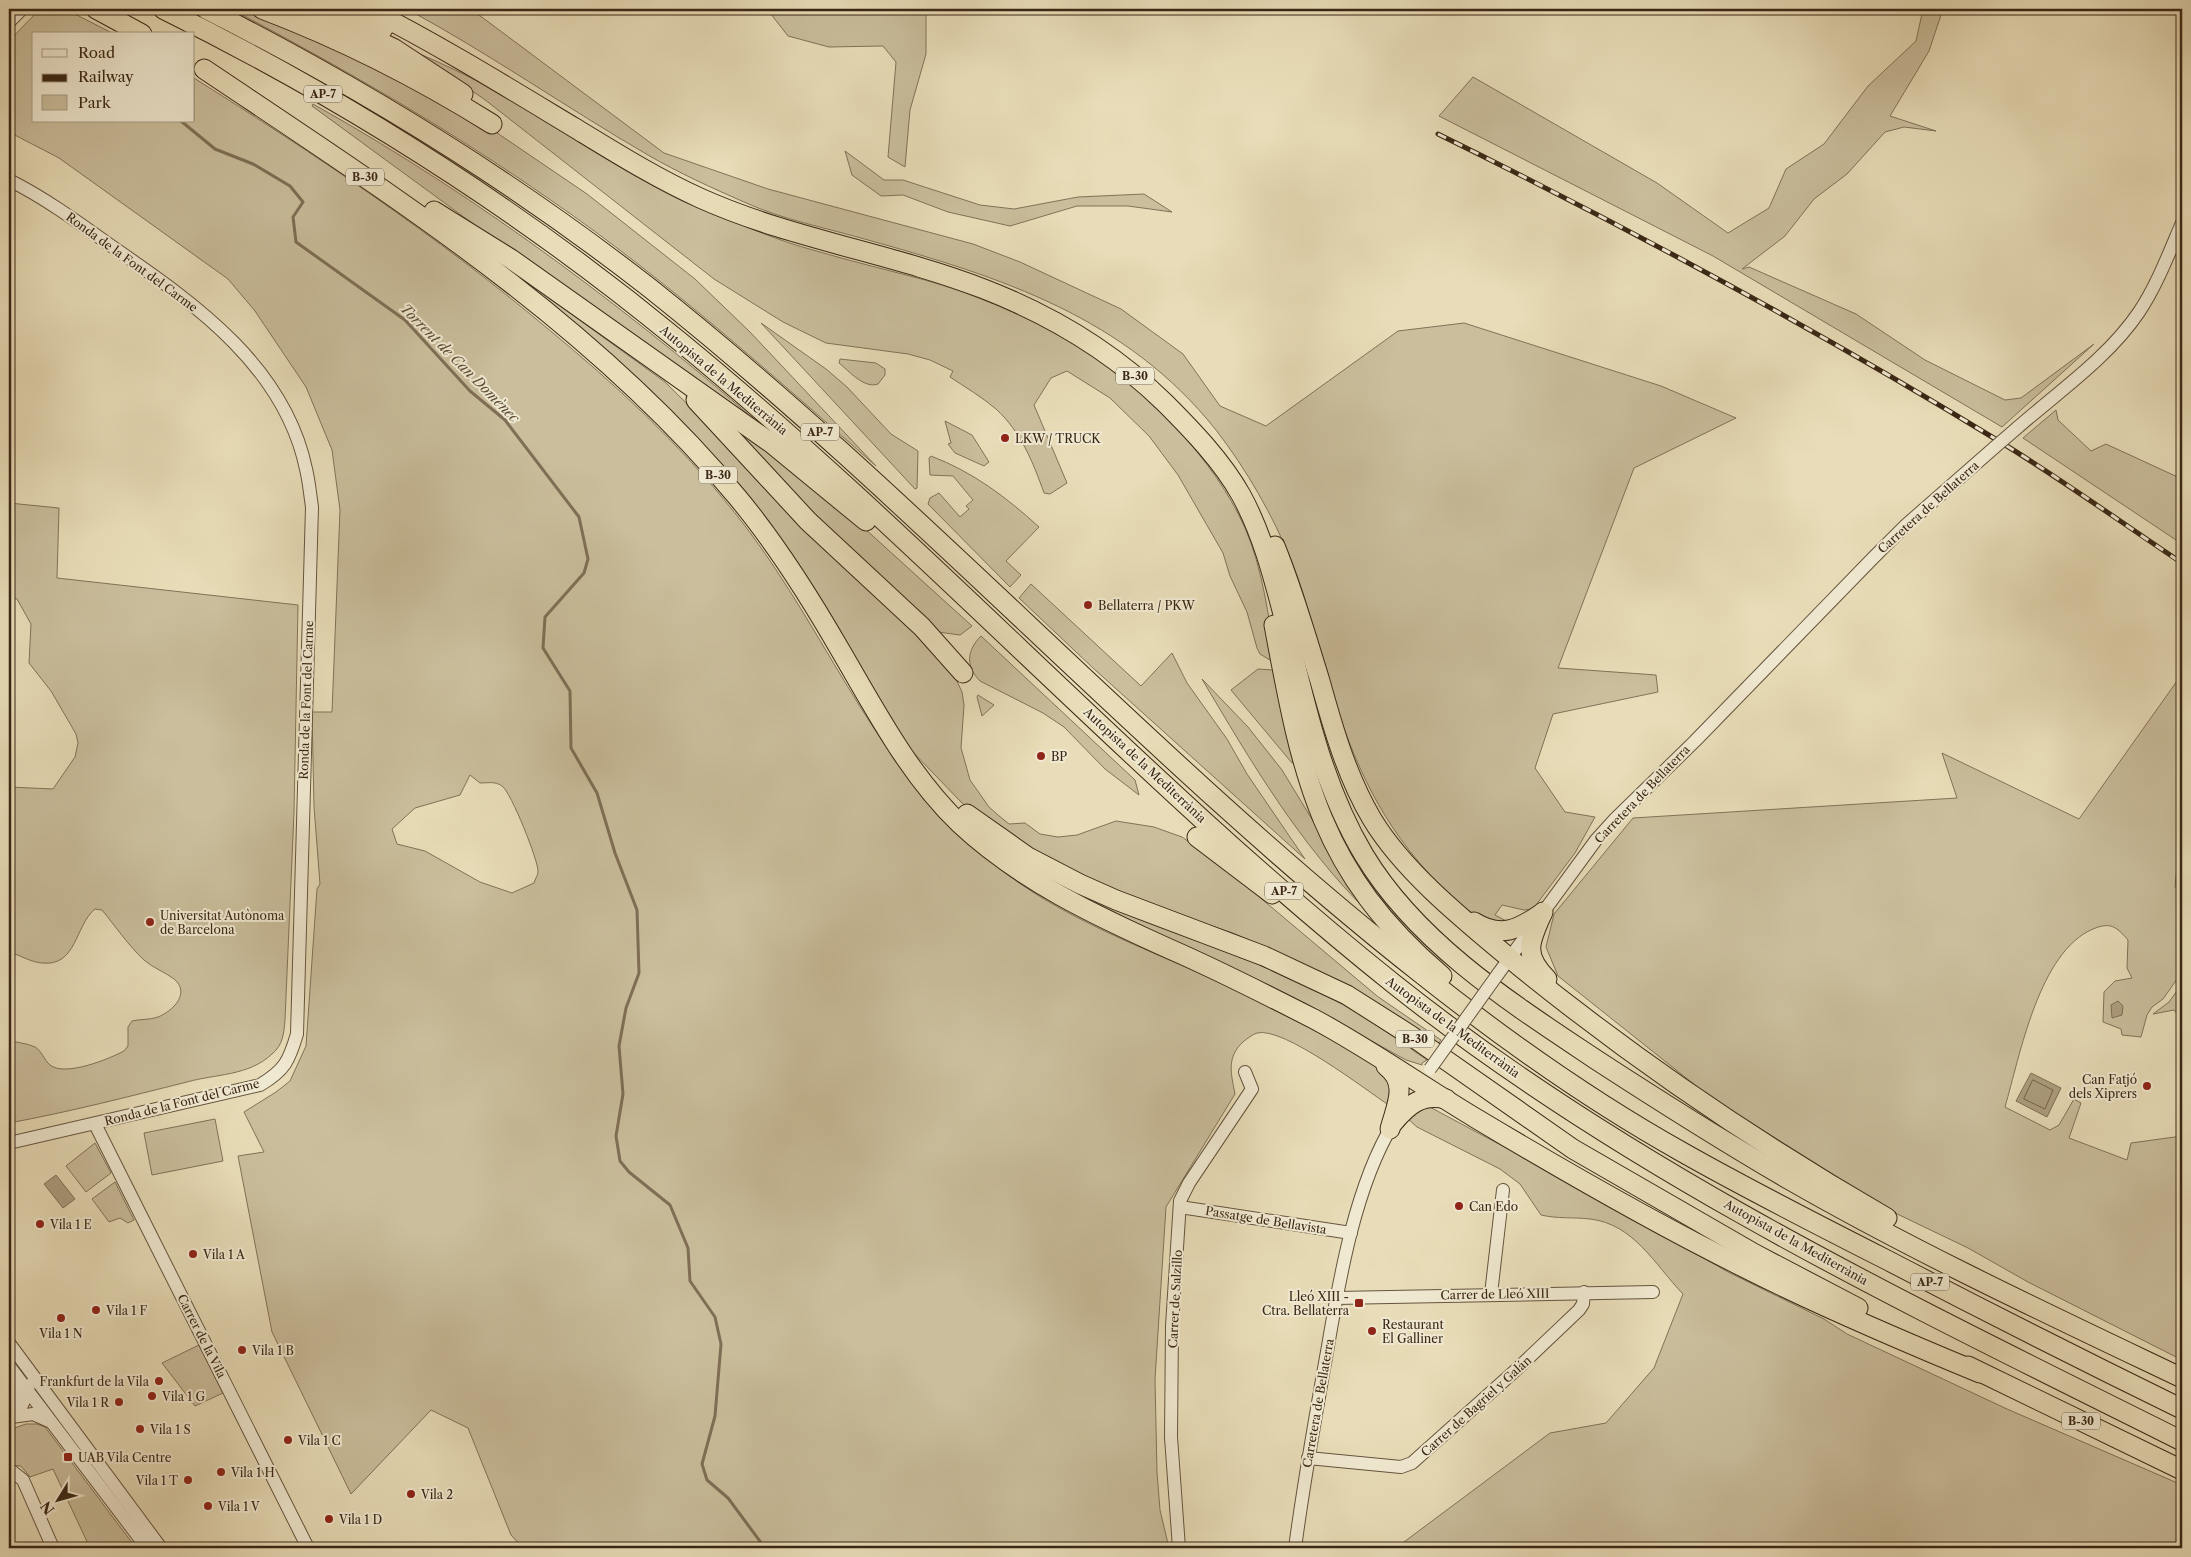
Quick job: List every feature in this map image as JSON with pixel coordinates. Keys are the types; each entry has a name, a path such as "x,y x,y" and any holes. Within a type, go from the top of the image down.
{"highway":[{"path":"96,9 138,32"},
{"name":"Autopista de la Mediterrània","path":"164,9 256,56 350,110 476,190 597,276 714,370 832,473 1020,648 1096,722 1358,955 1439,1019 1497,1061 1581,1116 1699,1188 1932,1316 2182,1441"},
{"name":"Autopista de la Mediterrània","path":"206,9 326,73 448,146 526,197 647,286 819,431 1156,744 1374,935 1493,1029 1596,1099 1679,1151 1916,1275 2182,1409"},
{"path":"262,9 363,53 493,121 440,78 392,48 310,9"},
{"name":"B-30","path":"336,9 429,50 534,104 662,179 727,210 794,233 947,276 1014,301 1076,334 1136,376 1188,427 1231,479 1247,507 1274,580 1307,708 1330,784 1340,809 1364,856 1406,911 1454,956 1504,996 1634,1084 1796,1183 1996,1288 2182,1378"},
{"path":"368,9 436,44 534,104"},
{"path":"199,66 288,116 511,259 771,443 870,524 1025,666 1096,722"},
{"name":"B-30","path":"199,66 401,201 447,234 522,292 607,364 680,434 739,500 809,598 868,697 907,753 939,789 977,823 1028,857 1116,900 1264,956 1347,995 1410,1036 1573,1149 1755,1254 1980,1372 2182,1470"},
{"path":"639,350 690,394 808,521 922,627 963,673"},
{"path":"1136,376 1174,402 1188,415 1220,450 1242,480 1288,577 1336,735 1363,802 1392,847 1419,876 1485,938 1592,1024 1633,1054 1728,1121 1833,1187 1920,1238 1996,1288"},
{"path":"1188,427 1231,493 1253,540 1268,593 1305,772 1315,803 1332,844 1355,882 1390,926 1451,983 1526,1039 1610,1096 1679,1151"},
{"path":"868,697 898,749 922,783 960,824 1005,861 1054,893 1091,913 1230,977 1346,1037 1412,1067 1431,1078 1451,1102 1614,1197 1740,1266 1877,1330 1980,1372"},
{"path":"1197,837 1247,876 1358,955"},
{"path":"1455,909 1482,927 1501,931 1522,927 1543,912"},
{"path":"1543,912 1530,946 1531,958 1541,973 1592,1024"},
{"path":"1485,938 1498,958 1498,974 1506,972 1516,976 1588,1029 1633,1054"},
{"path":"1346,1037 1392,1071 1399,1080 1399,1096 1391,1126"},
{"path":"1391,1126 1418,1099 1430,1097 1451,1102"}],"street":[{"path":"9,22 22,9"},
{"name":"Ronda de la Font del Carme","path":"9,180 33,192 166,283 219,326 254,363 269,383 284,410 306,468 312,507 297,1034 289,1060 278,1074 260,1085 9,1143"},
{"name":"Carretera de Bellaterra","path":"1295,1548 1308,1458 1336,1298 1351,1233 1368,1180 1391,1126 1543,912 1596,840 1615,818 1683,753 1893,538 2100,355 2133,321 2158,278 2182,223"},
{"name":"Carrer de Salzillo","path":"1179,1548 1171,1437 1172,1326 1180,1206 1189,1182 1252,1090 1245,1072"},
{"name":"Carrer de la Vila","path":"95,1124 308,1548"},
{"path":"1491,1294 1502,1190"},
{"name":"Passatge de Bellavista","path":"1180,1206 1351,1233"},
{"name":"Carrer de Bagriel y Galán","path":"1308,1458 1401,1467 1412,1464 1422,1457 1579,1310 1583,1304 1584,1292"},
{"name":"Carrer de Lleó XIII","path":"1336,1298 1653,1292"},
{"path":"9,1343 161,1548"},
{"path":"22,1361 29,1384 28,1397"},
{"path":"9,1366 28,1397 53,1424 147,1548"},
{"path":"9,1366 16,1387 11,1412"},
{"path":"11,1412 28,1397 38,1397 53,1403"},
{"path":"11,1412 41,1416 53,1424"},
{"path":"9,1469 23,1480 54,1548"}],"green space":[{"path":"40,9 65,9 110,32 32,32 32,122 195,122 195,79 330,166 419,228 547,328 622,393 692,463 735,513 763,550 885,745 942,818 962,837 1008,875 1062,909 1275,1010 1358,1054 1378,1068 1386,1077 1393,1086 1390,1106 1324,1061 1285,1039 1269,1033 1254,1034 1244,1041 1234,1053 1231,1066 1235,1094 1166,1207 1155,1379 1157,1472 1160,1510 1169,1548 523,1548 511,1535 468,1428 431,1410 351,1494 272,1332 238,1156 264,1152 244,1112 290,1081 306,1046 317,889 320,884 314,807 312,712 332,712 340,510 332,450 306,387 255,311 228,279 59,158 9,132 9,41","holes":["470,775 480,783 497,783 502,786 518,813 537,866 538,872 534,883 512,893 480,882 425,851 397,844 392,829 415,808 460,795"]},
{"path":"231,9 247,9 332,45 481,122 587,194 695,279 750,332 876,466 718,329 595,231 513,174 434,124 313,53"},
{"path":"407,9 471,9 664,153 768,189 973,244 1020,262 1121,309 1183,354 1220,406 1266,426 1398,331 1464,323 1661,386 1736,418 1634,468 1558,668 1656,675 1658,692 1553,714 1535,768 1565,812 1595,817 1575,853 1533,909 1524,910 1502,905 1495,915 1510,923 1488,920 1470,912 1439,884 1401,840 1372,792 1349,741 1330,686 1298,577 1268,511 1249,477 1216,430 1181,391 1142,358 1101,330 1058,306 1013,287 966,269 917,254 774,214 696,180 648,155 468,44"},
{"path":"767,9 926,9 926,54 910,110 905,167 888,157 896,62 883,46 829,47 788,36"},
{"path":"1923,9 1943,9 1929,51 1890,116 1936,131 1904,127 1885,132 1847,174 1814,199 1785,236 1742,269 1749,267 1856,314 1925,360 2005,400 2021,398 2094,344 2002,427 1713,256 1439,116 1473,77 1657,183 1728,233 1769,208 1786,169 1824,144 1868,86 1916,41"},
{"path":"413,51 496,91 630,173 686,202 788,242 925,280 961,291 996,305 1030,320 1063,338 1125,380 1180,432 1199,454 1224,489 1245,528 1261,576 1283,698 1297,761 1292,763 1231,690 1258,669 1273,670 1273,662 1260,654 1257,648 1247,612 1230,576 1223,553 1178,475 1149,436 1110,398 1067,371 1051,378 1034,405 1067,483 1050,494 1044,493 1031,459 1012,427 996,409 950,377 953,371 930,360 908,354 826,343 783,322 714,279 484,99"},
{"path":"313,104 376,141 499,220 617,307 674,352 786,447 524,261 312,106"},
{"path":"845,151 884,180 903,180 980,205 1014,209 1078,197 1144,194 1172,212 1128,206 1077,206 1010,226 948,212 903,195 881,196 852,175"},
{"path":"494,258 665,382 910,623 956,679 962,692 964,705 961,748 970,780 989,807 998,815 1009,824 1025,823 1040,834 1058,837 1077,835 1116,821 1154,827 1182,837 1219,863 1377,996 1441,1040 1437,1046 1348,986 1304,964 1233,933 1163,910 1074,874 978,817 909,748 762,519"},
{"path":"761,323 826,369 847,387 891,434 918,451 917,488 915,489"},
{"path":"840,359 876,363 885,369 885,375 878,384 867,384 839,363"},
{"path":"2056,410 2058,420 2091,451 2106,444 2182,479 2182,544 2023,438"},
{"path":"945,421 972,435 989,462 984,466 955,453 948,444 951,443"},
{"path":"728,423 768,451 853,518 972,626 960,635 938,632 834,541"},
{"path":"931,456 946,462 988,486 1039,527 1006,561 1021,575 1010,587 928,504 930,498 939,493 960,517 969,509 966,506 973,500 953,476 930,475 929,458"},
{"path":"9,503 59,508 57,578 298,605 294,812 285,1020 279,1047 253,1067 9,1123 9,1040 35,1047 50,1065 57,1068 66,1069 87,1066 124,1051 128,1046 128,1027 132,1021 155,1018 164,1014 178,1001 181,990 179,984 174,979 148,963 138,954 102,910 95,909 88,916 69,952 54,962 42,963 9,952 9,787 53,789 75,757 78,743 76,734 51,691 29,663 31,624 17,599 9,597"},
{"path":"1031,584 1141,686 1172,653 1187,683 1227,739 1247,774 1305,859 1093,668 1019,598"},
{"path":"981,636 1135,780 1139,795 1105,769 1064,727 1043,713 980,681 972,670 970,658 976,641"},
{"path":"2182,674 2182,848 2178,856 2175,887 2182,892 2182,972 2163,999 2152,1007 2147,1015 2141,1037 2122,1035 2121,1029 2103,1022 2104,992 2115,981 2132,978 2127,968 2128,940 2120,931 2104,926 2093,929 2074,941 2059,959 2045,982 2034,1007 2005,1107 2050,1130 2059,1125 2074,1099 2081,1103 2069,1138 2127,1160 2131,1143 2182,1136 2182,1360 2028,1282 1968,1248 1891,1211 1710,1097 1558,976 1546,947 1554,914 1633,818 1957,798 1942,753 2079,819"},
{"path":"1202,679 1248,727 1282,770 1369,913 1321,859 1278,802"},
{"path":"978,695 994,705 982,716 977,697"},
{"path":"1084,897 1259,965 1325,994 1427,1060 1422,1065 1406,1060 1330,1018"},
{"path":"2182,984 2182,1026 2181,1018 2174,1010 2153,1014 2169,1002"},
{"path":"1428,1106 1605,1201 1728,1272 1824,1319 1847,1334 2007,1409 2182,1485 2182,1548 1396,1548 1550,1433 1606,1423 1654,1368 1683,1294 1642,1248 1619,1229 1605,1222 1590,1219 1541,1215 1520,1184 1500,1169 1417,1127 1407,1118"},
{"path":"215,1119 223,1161 152,1175 144,1133"},
{"path":"95,1143 111,1173 86,1192 66,1166"},
{"path":"115,1182 134,1220 128,1223 120,1218 109,1222 92,1199"},
{"path":"199,1345 223,1393 195,1406 162,1363"},
{"path":"26,1424 37,1424 45,1427 136,1548 90,1548 53,1469 30,1477 21,1466 9,1465 9,1430"}],"water":[{"path":"2118,1001 2123,1006 2122,1015 2112,1018 2111,1005"},
{"path":"2031,1073 2061,1088 2047,1117 2016,1101"},
{"path":"56,1175 75,1199 63,1208 44,1184"}],"waterway":[{"name":"Torrent de Can Domènec","path":"182,122 215,149 253,164 290,186 303,202 293,217 296,242 405,320 470,391 505,420 579,517 588,559 584,573 545,617 543,648 570,691 571,748 597,793 615,853 637,910 639,973 626,1008 619,1046 623,1094 616,1136 620,1161 629,1172 670,1205 688,1248 690,1281 715,1317 721,1344 715,1416 702,1464 707,1480 728,1498 765,1548"}],"railway":[{"path":"1438,134 1653,244 1864,361 2025,457 2182,563"}],"place":[{"name":"LKW / TRUCK","path":"1005,438"},
{"name":"Bellaterra / PKW","path":"1088,605"},
{"name":"BP","path":"1041,756"},
{"name":"Universitat Autònoma de Barcelona","path":"150,922"},
{"name":"Can Fatjó dels Xiprers","path":"2147,1086"},
{"name":"Can Edo","path":"1459,1206"},
{"name":"Vila 1 E","path":"40,1224"},
{"name":"Vila 1 A","path":"193,1254"},
{"name":"Lleó XIII - Ctra. Bellaterra","path":"1359,1303"},
{"name":"Vila 1 F","path":"96,1310"},
{"name":"Vila 1 N","path":"61,1318"},
{"name":"Restaurant El Galliner","path":"1372,1331"},
{"name":"Vila 1 B","path":"242,1350"},
{"name":"Frankfurt de la Vila","path":"159,1381"},
{"name":"Vila 1 G","path":"152,1396"},
{"name":"Vila 1 R","path":"119,1402"},
{"name":"Vila 1 S","path":"140,1429"},
{"name":"Vila 1 C","path":"288,1440"},
{"name":"UAB Vila Centre","path":"68,1457"},
{"name":"Vila 1 H","path":"221,1472"},
{"name":"Vila 1 T","path":"188,1480"},
{"name":"Vila 2","path":"411,1494"},
{"name":"Vila 1 V","path":"208,1506"},
{"name":"Vila 1 D","path":"329,1519"}]}
